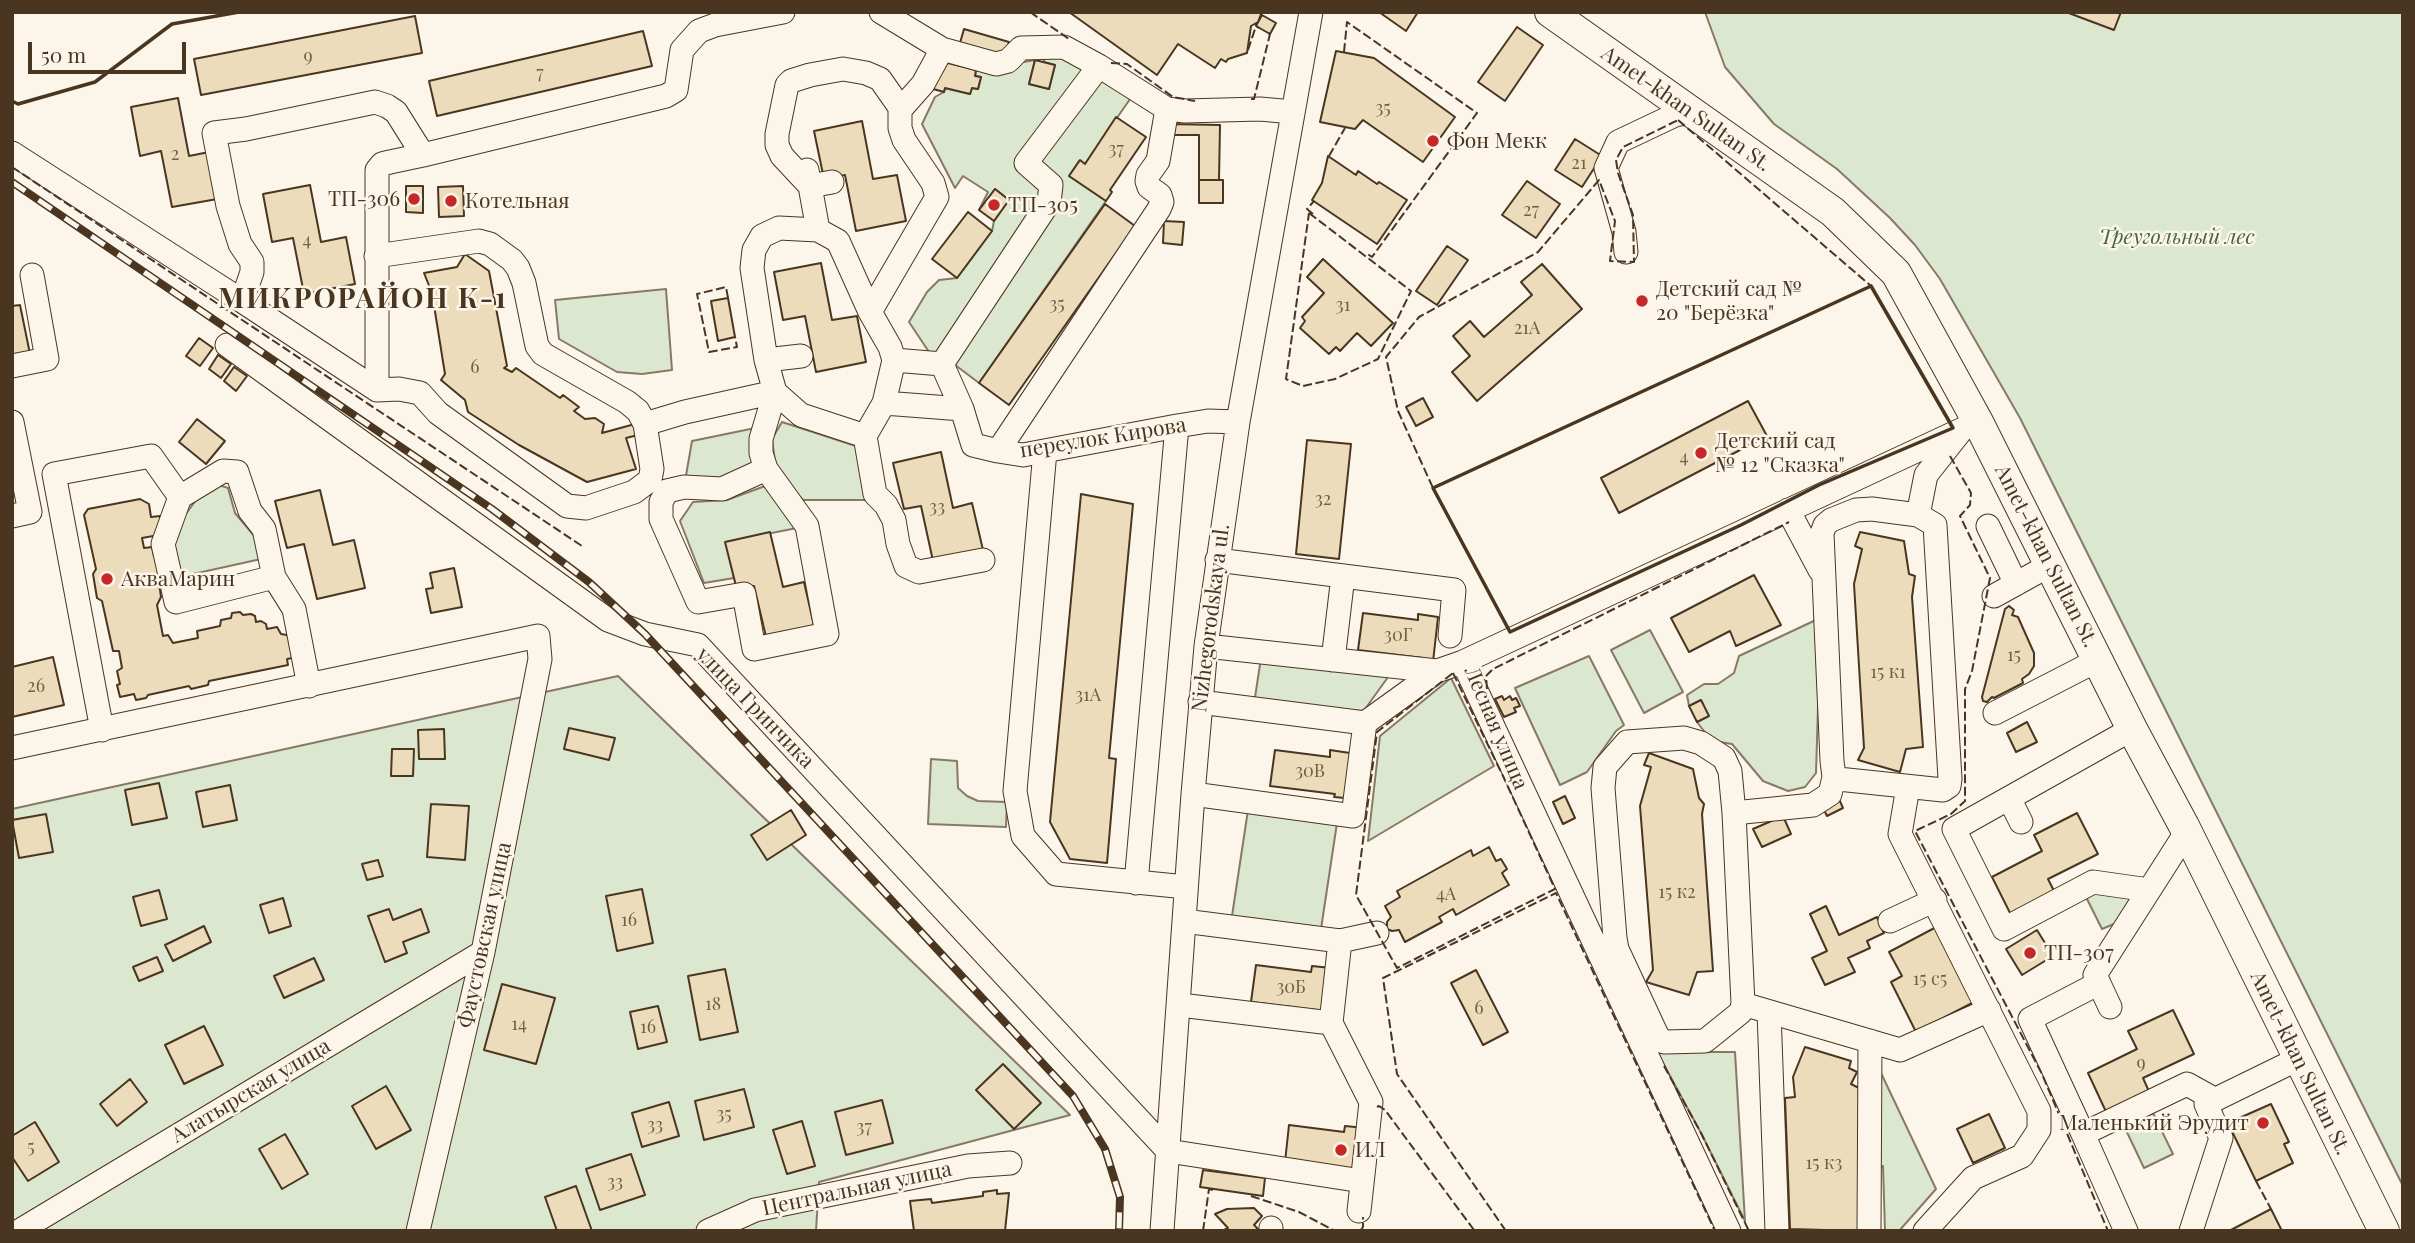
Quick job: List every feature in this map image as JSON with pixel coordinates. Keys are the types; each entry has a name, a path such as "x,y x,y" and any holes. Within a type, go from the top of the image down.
{"main road":[{"name":"Amet-khan Sultan St.","path":"1550,12 1579,25 1690,112 1833,212 1896,273 1971,425 2050,565 2132,729 2187,831 2384,1231"}],"street":[{"path":"377,390 377,170 382,164 666,96 676,90 682,50 699,31 715,25 783,12"},
{"path":"881,12 942,49 996,64 1008,61 1021,48 1064,47 1167,109 1260,109 1293,112"},
{"name":"Nizhegorodskaya ul.","path":"1162,1231 1206,646 1238,422 1311,12"},
{"path":"901,108 923,84 942,49"},
{"path":"894,360 942,364 1049,202 1051,185 1026,163 1099,66"},
{"path":"821,184 782,156 777,145 787,85 790,81 843,69 866,73 880,79 901,108 904,140 933,183 937,197 870,312"},
{"path":"242,301 252,272 252,262 240,244 228,206 214,133 246,130 375,102 396,112 422,155"},
{"path":"998,451 1159,209 1162,202 1160,195 1149,187 1147,181 1158,161 1167,109"},
{"path":"1626,252 1624,233 1606,167 1618,142 1675,115 1690,112"},
{"path":"12,153 377,390 399,389 419,393 438,413 568,506 586,508 642,488 650,480 652,469 645,424 638,411 543,354 537,346 524,284 512,260 489,244 472,241 376,256"},
{"path":"805,160 821,184 818,230"},
{"path":"766,468 722,489 684,487 667,491 661,502 661,519 698,602 744,594 754,649 827,634 807,526 766,468 761,453 761,439 775,392 766,360 752,268 756,244 762,236 779,228 818,230 838,241 894,360 884,402 865,436 875,494 904,519 898,544 906,566 919,572 983,560"},
{"path":"12,366 47,359 32,275"},
{"name":"улица Гринчика","path":"226,345 608,620 645,634 698,645 1168,1151"},
{"path":"766,360 801,356"},
{"name":"переулок Кирова","path":"942,364 962,409 973,445 998,451 1023,455 1208,421 1238,422"},
{"path":"645,424 775,392"},
{"path":"775,392 802,415 865,436"},
{"path":"884,402 962,409"},
{"path":"12,422 30,513 12,516"},
{"path":"1918,515 1926,475 1971,425"},
{"name":"Лесная улица","path":"1729,1231 1649,1039 1463,662 1971,425"},
{"path":"1136,883 1177,426"},
{"path":"1045,451 1015,791 1023,836 1056,873 1186,887"},
{"path":"102,730 54,474 151,456 180,497"},
{"path":"12,748 309,686 294,609 274,578 264,528 250,511 237,472 223,471 180,497 163,544 176,601 274,578"},
{"path":"1734,813 1813,805 1830,794 1835,777 1821,539 1825,525 1856,510 1872,509 1918,515 1935,525 1949,786 1943,790 1835,777"},
{"path":"1788,510 1823,576"},
{"path":"1988,526 2016,584"},
{"path":"1217,560 1454,590 1450,636"},
{"path":"1994,596 2050,565"},
{"path":"1333,660 1343,576"},
{"name":"Фаустовская улица","path":"309,686 538,636 540,659 483,952 418,1231"},
{"path":"1206,646 1437,671"},
{"path":"1996,713 2098,660"},
{"path":"1200,702 1365,723 1437,671 1463,662"},
{"path":"1193,794 1353,816 1365,723"},
{"path":"2132,729 1954,829 2004,929 2093,881 2148,890"},
{"path":"1684,738 1701,743 1724,758 1730,771 1734,813 1743,1004 1741,1012 1705,1041 1665,1042 1649,1039 1615,939 1603,788 1605,767 1628,741 1684,738"},
{"path":"1908,787 1900,834 2039,1111 2039,1130 2022,1156 1973,1178 1925,1231"},
{"path":"2009,798 2021,822"},
{"path":"2110,1007 2095,975 2187,831"},
{"path":"1890,921 1935,900"},
{"path":"1184,921 1340,941 1377,933"},
{"path":"1340,941 1331,1023 1371,1102 1359,1211"},
{"name":"Алатырская улица","path":"19,1231 483,952"},
{"path":"2098,983 2030,1019 2126,1231"},
{"path":"1743,1004 1900,1050 1989,1010"},
{"path":"1180,1005 1331,1023"},
{"path":"1769,1012 1777,1231"},
{"path":"1868,1231 1870,1041"},
{"path":"2191,1231 2221,1138 2206,1104 2298,1059"},
{"path":"2083,1134 2187,1084 2214,1099"},
{"path":"1168,1151 1362,1181"},
{"name":"Центральная улица","path":"708,1231 755,1210 968,1166 1010,1163"}],"green space":[{"name":"Треугольный лес","path":"1705,12 2403,12 2403,1186 2020,418 1940,279 1915,245 1890,218 1837,169 1774,124 1725,67"},
{"path":"1070,50 1137,89 1085,164 1079,161 1069,176 1106,201 979,383 946,358 931,355 909,322 927,292 939,280 957,278 992,231 994,221 1009,200 995,189 979,210 988,192 963,176 955,188 922,124 935,97 944,92 945,88 970,94 972,88 978,89 981,77 975,76 976,70 1035,60 1029,84 1049,89 1055,65 1044,62 1044,56"},
{"path":"666,289 672,370 642,374 617,372 559,339 555,300"},
{"path":"782,422 859,447 866,500 803,500 784,481 775,462 772,439"},
{"path":"765,426 766,469 684,487 692,441"},
{"path":"776,482 807,526 726,542 734,578 704,583 680,521 693,502 727,500"},
{"path":"219,485 228,488 235,513 261,544 261,559 184,576 179,574 171,534 205,488"},
{"path":"1818,619 1816,773 1805,787 1788,791 1763,781 1732,744 1708,740 1697,722 1708,716 1701,700 1689,706 1687,695 1704,684 1718,684 1734,673 1739,656"},
{"path":"1650,630 1683,692 1644,713 1611,650"},
{"path":"1589,656 1624,725 1616,731 1587,772 1560,785 1515,688"},
{"path":"1261,658 1391,673 1360,716 1254,704"},
{"path":"618,676 1070,1115 819,1182 816,1231 12,1231 12,809"},
{"path":"1451,678 1494,766 1368,841 1380,736"},
{"path":"931,759 957,761 958,788 967,796 978,801 1007,802 1006,827 928,824"},
{"path":"1248,810 1337,823 1321,929 1232,916"},
{"path":"2084,893 2143,893 2126,919 2102,929"},
{"path":"1657,1052 1735,1052 1745,1221 1701,1133"},
{"path":"1881,1073 1936,1189 1899,1231 1885,1231 1883,1166 1870,1169"},
{"path":"2153,1113 2173,1154 2144,1168 2124,1126"}],"building":[{"path":"1069,12 1261,14 1258,22 1251,26 1247,53 1226,62 1221,59 1215,68 1178,44 1157,75"},
{"path":"1379,12 1418,12 1406,31"},
{"path":"2066,12 2121,12 2114,30"},
{"path":"1262,15 1276,23 1270,34 1256,26"},
{"path":"415,16 422,53 201,95 194,59"},
{"path":"1517,27 1543,45 1505,101 1478,82"},
{"path":"964,29 1009,42 1005,56 960,43"},
{"path":"643,31 652,66 437,116 429,81"},
{"path":"1336,51 1374,58 1455,117 1423,162 1363,120 1355,129 1320,122"},
{"path":"1035,60 1055,65 1049,89 1029,84"},
{"path":"944,62 976,70 975,76 981,77 978,89 972,88 970,94 945,88 944,92 933,89 936,73 941,74"},
{"path":"178,98 189,156 214,151 223,198 172,207 161,151 140,156 131,107"},
{"path":"1116,117 1146,137 1110,190 1112,192 1106,201 1069,176 1080,160 1085,164"},
{"path":"862,121 873,179 897,175 906,221 856,231 845,175 824,179 814,131"},
{"path":"1169,124 1220,125 1219,180 1199,180 1199,135 1169,135"},
{"path":"1575,139 1602,156 1582,187 1555,170"},
{"path":"1328,156 1356,175 1358,171 1407,200 1377,244 1312,200 1322,183"},
{"path":"1199,180 1223,180 1223,203 1199,203"},
{"path":"1527,181 1560,204 1536,238 1502,215"},
{"path":"310,185 321,242 346,237 355,284 304,294 293,238 272,242 263,194"},
{"name":"ТП-306","path":"406,186 423,186 423,213 406,212"},
{"name":"Котельная","path":"463,186 464,216 439,217 438,187"},
{"name":"ТП-305","path":"995,189 1009,200 994,221 979,210"},
{"path":"1105,204 1135,226 1009,405 979,383"},
{"path":"968,212 992,231 957,278 932,259"},
{"path":"1164,221 1184,222 1182,245 1163,243"},
{"path":"1447,246 1468,260 1437,305 1416,291"},
{"path":"465,254 489,271 507,366 504,368 512,372 516,368 560,398 563,395 579,407 574,411 585,419 595,418 604,424 602,433 635,424 638,435 626,438 636,469 587,482 519,445 468,412 465,400 441,380 445,374 432,293 424,273 457,267"},
{"path":"1323,259 1393,323 1371,346 1357,333 1340,351 1336,347 1329,354 1300,328 1305,321 1302,317 1324,293 1307,277"},
{"path":"821,263 832,320 857,316 866,362 816,372 805,316 783,320 774,272"},
{"path":"1542,264 1582,309 1477,401 1452,372 1470,356 1453,336 1470,321 1484,337 1532,295 1521,282"},
{"path":"728,298 735,337 718,341 711,301"},
{"path":"20,305 30,354 12,358 12,306"},
{"path":"199,338 213,348 200,366 186,356"},
{"path":"218,355 231,364 221,378 209,369"},
{"path":"234,367 247,376 236,391 224,381"},
{"path":"1423,398 1433,417 1416,426 1406,407"},
{"path":"1748,401 1767,436 1619,513 1601,478"},
{"path":"197,419 225,441 206,464 179,442"},
{"path":"1307,440 1351,444 1339,559 1296,554"},
{"path":"941,452 953,508 972,503 983,550 933,561 921,506 904,509 893,463"},
{"path":"320,490 333,545 354,540 365,588 317,599 304,544 287,548 275,501"},
{"path":"1081,494 1133,504 1109,758 1116,759 1107,863 1070,859 1050,822"},
{"path":"140,499 149,504 151,517 160,516 162,531 159,535 142,538 144,548 152,547 154,556 161,560 162,570 158,575 161,597 157,605 163,636 168,635 173,643 198,638 197,631 220,626 221,620 231,618 232,613 240,612 243,615 255,616 256,622 266,624 267,629 277,627 281,634 287,635 297,657 287,659 288,665 209,681 208,685 191,689 189,686 136,700 134,694 120,697 117,685 120,684 117,671 122,668 119,651 113,651 102,601 97,598 93,574 96,569 84,515 88,509"},
{"path":"770,532 783,587 804,582 815,630 767,641 754,586 737,590 725,542"},
{"path":"1860,532 1904,541 1909,574 1915,576 1912,597 1923,747 1906,749 1900,772 1858,760 1864,748 1854,584 1862,549 1855,546"},
{"path":"454,568 462,607 431,613 426,589 433,588 430,573"},
{"path":"1754,575 1781,625 1736,646 1730,631 1689,652 1671,618"},
{"path":"2009,606 2014,610 2012,615 2018,617 2034,653 2034,666 2022,679 2023,683 1987,702 1983,701 2005,609"},
{"path":"1363,613 1418,620 1418,614 1438,617 1433,662 1423,658 1358,650"},
{"path":"53,657 64,705 12,717 12,667"},
{"path":"1502,696 1504,700 1510,696 1512,700 1516,698 1520,706 1514,708 1516,712 1504,717 1495,699"},
{"path":"1701,700 1709,716 1697,722 1689,706"},
{"path":"2027,722 2037,742 2016,752 2007,733"},
{"path":"569,728 615,738 609,760 564,749"},
{"path":"444,729 445,759 419,759 418,730"},
{"path":"392,749 414,749 413,776 391,776"},
{"path":"1275,750 1330,757 1330,750 1350,753 1345,798 1334,797 1335,794 1270,786"},
{"path":"1649,753 1693,769 1699,798 1704,804 1702,814 1713,971 1697,972 1689,995 1646,982 1653,970 1640,806 1651,767 1644,765"},
{"path":"159,783 167,818 132,825 125,790"},
{"path":"230,785 237,820 203,827 196,792"},
{"path":"1565,796 1575,818 1563,824 1553,802"},
{"path":"1839,799 1843,808 1827,816 1822,806"},
{"path":"431,804 469,806 465,860 427,857"},
{"path":"791,810 806,835 767,860 751,835"},
{"path":"2077,813 2098,854 2048,879 2056,895 2012,917 1992,877 2042,851 2034,835"},
{"path":"46,814 53,852 19,858 12,820"},
{"path":"1783,816 1791,834 1762,847 1753,829"},
{"path":"1489,847 1496,861 1501,859 1507,869 1502,873 1509,885 1456,915 1453,909 1439,917 1442,922 1405,942 1399,930 1387,929 1387,922 1391,917 1385,906 1400,897 1397,891 1471,850 1473,856"},
{"path":"378,860 383,876 367,880 362,864"},
{"path":"642,889 653,943 617,951 606,896"},
{"path":"159,890 167,919 141,926 133,897"},
{"path":"283,898 291,926 269,933 260,905"},
{"path":"1826,906 1839,935 1877,917 1884,933 1867,941 1870,948 1848,958 1855,972 1825,985 1812,958 1827,951 1810,914"},
{"path":"389,909 393,920 421,909 429,932 403,942 407,953 385,962 368,916"},
{"path":"1942,924 1976,1001 1916,1032 1891,982 1902,976 1889,952"},
{"path":"204,926 211,942 173,961 165,945"},
{"name":"ТП-307","path":"2037,930 2053,956 2022,975 2006,949"},
{"path":"157,957 163,971 139,981 133,967"},
{"path":"314,958 324,980 284,998 274,976"},
{"path":"1256,965 1311,972 1312,966 1331,968 1326,1014 1316,1010 1251,1002"},
{"path":"725,969 738,1032 700,1040 688,976"},
{"path":"1476,970 1508,1032 1483,1045 1451,983"},
{"path":"502,984 555,998 536,1064 484,1050"},
{"path":"658,1006 667,1042 638,1049 630,1012"},
{"path":"2173,1010 2194,1054 2143,1078 2151,1096 2108,1116 2088,1073 2137,1049 2128,1031"},
{"path":"204,1026 223,1065 184,1084 165,1045"},
{"path":"1805,1047 1851,1061 1849,1068 1857,1072 1851,1084 1859,1088 1860,1231 1790,1229 1785,1098 1795,1097 1793,1077"},
{"path":"1003,1064 1041,1103 1014,1129 976,1090"},
{"path":"130,1079 147,1102 117,1126 100,1104"},
{"path":"386,1086 411,1130 376,1149 352,1106"},
{"path":"744,1089 754,1127 704,1140 695,1101"},
{"path":"882,1100 893,1143 846,1155 835,1112"},
{"path":"669,1102 679,1136 642,1147 632,1113"},
{"path":"2271,1104 2289,1142 2284,1144 2293,1163 2256,1181 2228,1123"},
{"path":"1989,1114 2005,1148 1973,1163 1957,1129"},
{"path":"802,1121 815,1166 787,1174 773,1130"},
{"path":"35,1122 59,1162 28,1181 12,1157 12,1136"},
{"path":"1289,1125 1344,1132 1345,1126 1365,1128 1359,1174 1285,1162"},
{"path":"285,1134 308,1174 282,1189 259,1149"},
{"path":"631,1154 645,1195 600,1210 586,1169"},
{"path":"1203,1170 1265,1178 1263,1196 1200,1187"},
{"path":"576,1186 592,1231 557,1231 545,1197"},
{"path":"997,1190 997,1194 1009,1193 1005,1231 914,1231 910,1201 931,1199 932,1203 983,1196 983,1192"},
{"path":"1254,1208 1262,1216 1254,1225 1260,1231 1222,1231 1228,1228 1215,1214 1227,1209"},
{"path":"2271,1209 2282,1231 2229,1231"}],"railway":[{"path":"12,182 492,509 589,582 645,634 1073,1096 1105,1149 1120,1197 1119,1231"}],"fence":[{"path":"1030,12 1069,39"},
{"path":"1344,52 1347,22 1477,113 1372,257 1366,253"},
{"path":"1248,50 1256,26 1259,28"},
{"path":"1251,99 1254,99 1270,34 1268,33"},
{"path":"1111,63 1127,64 1173,97 1195,101"},
{"path":"1678,120 1871,286 1433,488 1398,411 1386,357 1419,317 1538,252 1599,180 1615,221 1610,261 1634,262 1633,215 1616,160 1623,147 1678,120"},
{"path":"1329,156 1345,128"},
{"path":"12,167 582,546"},
{"path":"1313,214 1307,209 1314,201"},
{"path":"1309,213 1411,291 1378,359 1335,379 1303,386 1286,379 1309,213"},
{"path":"728,298 726,287 697,294 709,352 737,347 735,337"},
{"path":"1950,456 1971,493 1970,505 1960,516 1990,578 1972,671 1965,689 1965,801 1951,814 1915,831 2042,1074 2108,1231"},
{"path":"1487,689 1486,676 1493,669 1789,522"},
{"path":"1453,673 1555,889 1397,968 1356,895 1377,732 1453,673"},
{"path":"1506,1231 1397,1074 1383,978 1556,893 1715,1231"},
{"path":"1664,1066 1701,1133 1749,1231"},
{"path":"1377,1107 1385,1110 1474,1230 1471,1231"},
{"path":"2256,1181 2271,1209"},
{"path":"1203,1231 1209,1189 1213,1190"},
{"path":"1251,1196 1299,1212 1335,1231"},
{"path":"1360,1231 1363,1217"}],"wall":[{"path":"12,101 18,104 95,82 172,24 239,12"},
{"path":"1871,286 1953,428 1819,485 1741,525 1510,632 1433,488 1871,286"}],"place":[{"name":"Фон Мекк","path":"1433,141"},
{"name":"ТП-306","path":"414,199"},
{"name":"Котельная","path":"451,201"},
{"name":"ТП-305","path":"994,205"},
{"name":"Детский сад № 20 \"Берёзка\"","path":"1642,301"},
{"name":"Детский сад № 12 \"Сказка\"","path":"1701,453"},
{"name":"АкваМарин","path":"107,579"},
{"name":"ТП-307","path":"2030,953"},
{"name":"Маленький Эрудит","path":"2263,1123"},
{"name":"ИЛ","path":"1341,1150"}],"district":[{"name":"МИКРОРАЙОН К-1","path":"363,299"}]}
